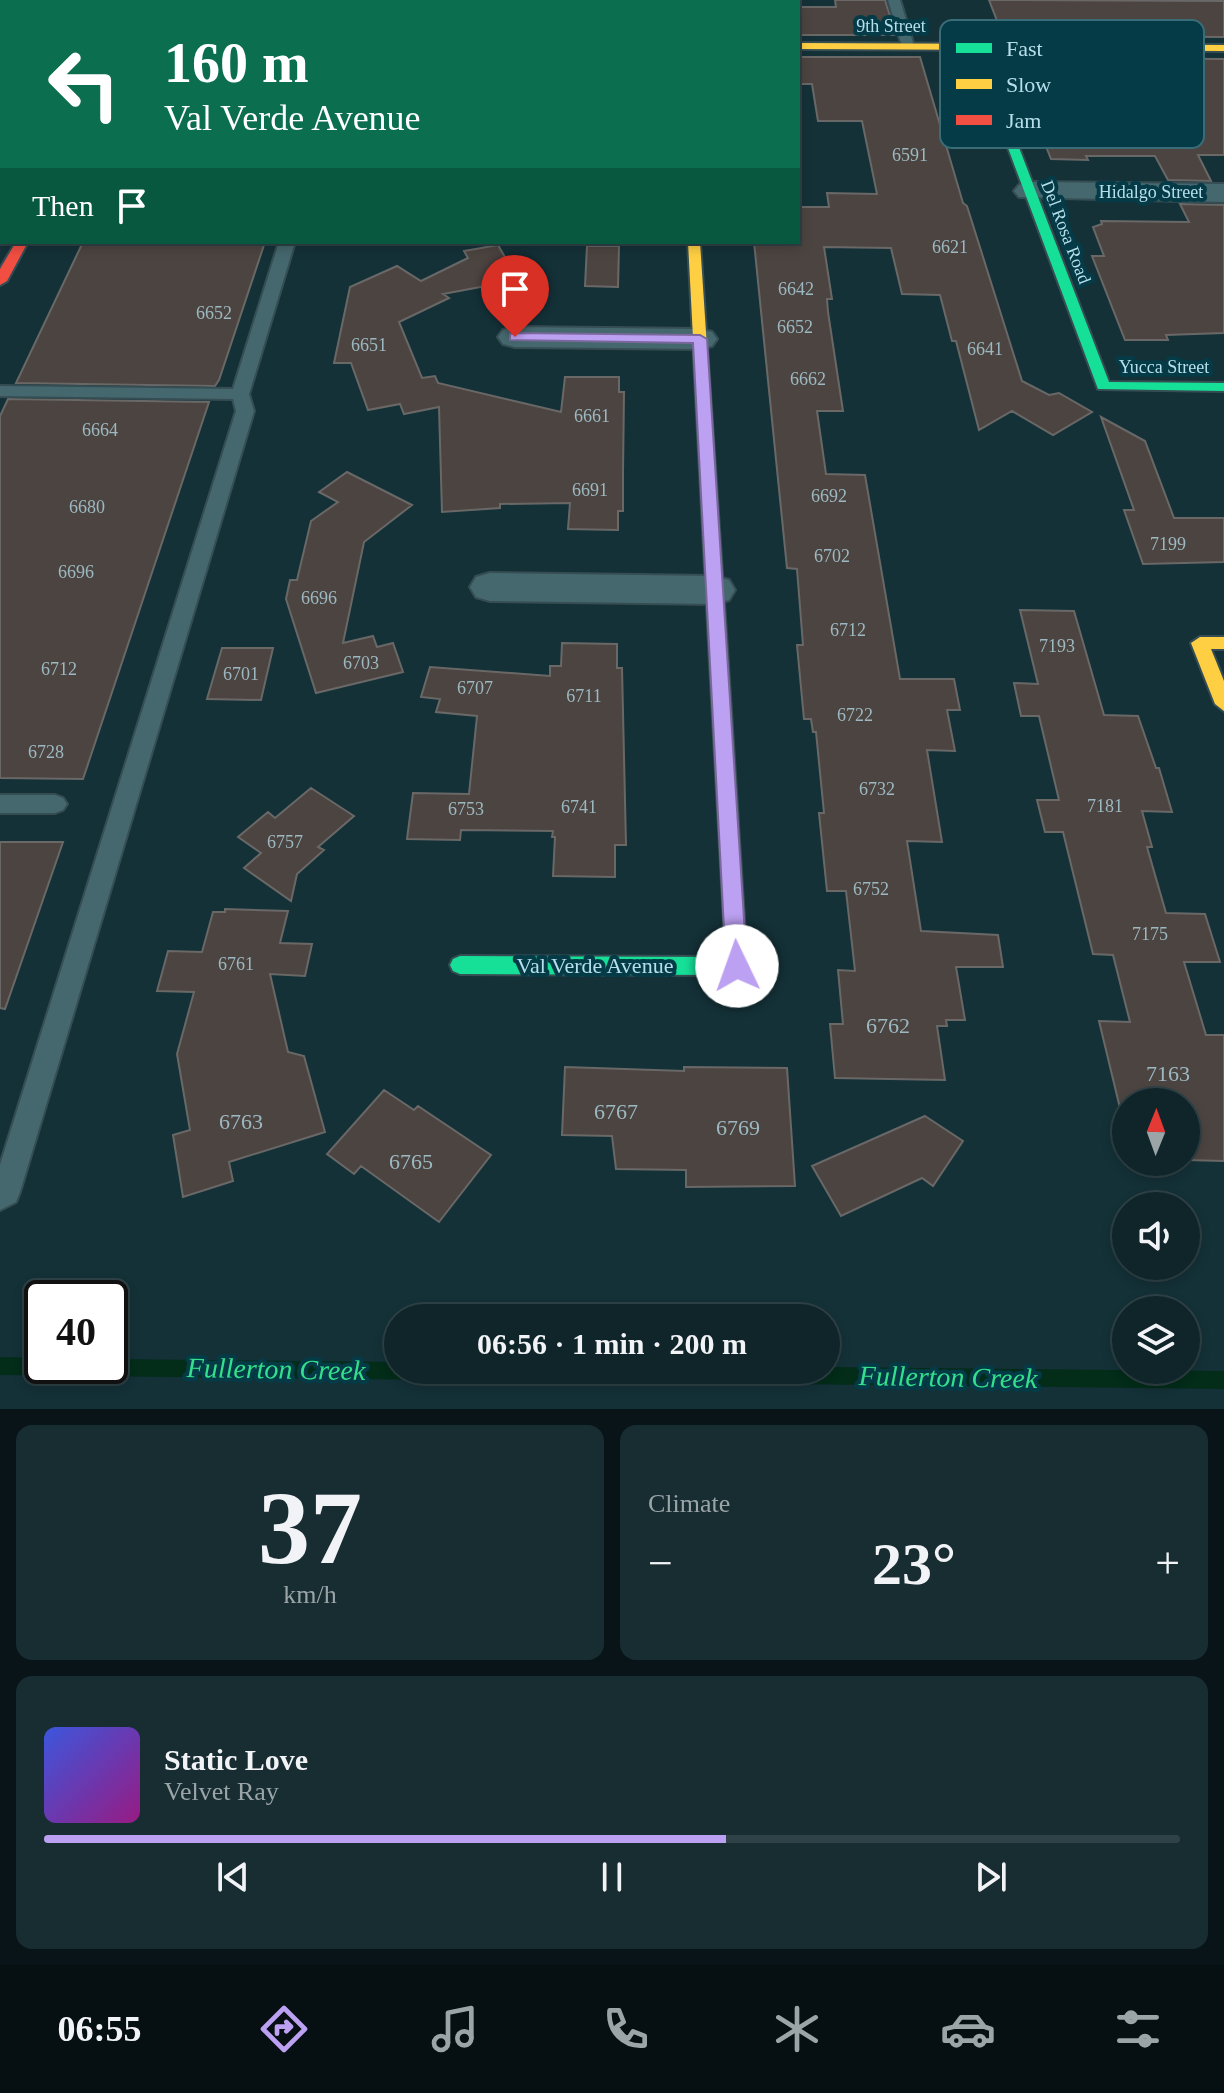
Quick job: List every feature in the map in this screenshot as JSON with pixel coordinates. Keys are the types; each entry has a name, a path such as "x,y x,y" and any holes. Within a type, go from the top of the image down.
{"street":[{"name":"9th Street","path":"800,46 940,46"},
{"name":"9th Street","path":"1204,48 1224,48"},
{"name":"Del Rosa Road","path":"1013,148 1103,386"},
{"name":"Hidalgo Street","path":"1029,191 1224,193"},
{"path":"0,281 21,244"},
{"name":"Val Verde Avenue","path":"460,965 737,966 694,244"},
{"path":"515,337 700,339"},
{"name":"Yucca Street","path":"1103,386 1224,387"},
{"path":"490,587 715,590"},
{"path":"1224,643 1200,643 1224,704"}],"lane":[{"path":"894,0 908,46"},
{"path":"0,1196 6,1192 245,411 240,394 286,244"},
{"path":"0,391 240,394"},
{"path":"0,804 55,804"}],"building":[{"path":"835,0 885,0 896,35 800,35 800,7 836,7"},
{"path":"989,0 1224,1 1224,37 1204,37 1204,20 997,20"},
{"path":"800,57 920,57 940,125 940,148 947,148 1022,381 1049,395 1059,393 1092,412 1053,435 1012,411 979,430 956,341 952,341 940,295 902,294 891,248 824,247 832,299 827,299 828,312 843,411 817,411 826,474 865,475 900,679 954,679 960,710 947,710 955,751 927,750 942,842 907,841 921,931 998,935 1003,967 956,967 965,1020 946,1020 947,1026 937,1026 945,1080 835,1078 830,1024 843,1024 838,970 855,971 846,891 827,891 819,813 824,813 816,732 813,732 811,719 804,719 797,645 803,645 797,569 787,568 754,244 800,244 800,207 829,207 827,193 877,194 862,121 818,121 812,84 800,84"},
{"path":"1204,59 1224,59 1224,155 1198,155 1211,181 1168,180 1155,156 1051,159 1047,148 1204,148"},
{"path":"1180,204 1224,205 1224,333 1166,335 1168,340 1125,340 1092,256 1104,256 1093,227 1102,224 1101,221 1189,222"},
{"path":"82,244 264,244 215,386 16,383"},
{"path":"498,245 518,280 443,294 449,298 399,322 422,378 435,376 438,383 561,412 565,377 619,377 619,392 624,392 623,511 618,511 618,530 568,529 570,503 500,504 500,508 442,512 439,407 404,414 400,404 368,410 351,363 334,363 350,287 397,266 421,281 468,258 464,251"},
{"path":"587,246 619,246 618,287 585,286"},
{"path":"8,399 209,402 83,779 0,778 0,416"},
{"path":"1101,417 1145,441 1174,518 1224,518 1224,562 1143,564 1124,510 1134,510"},
{"path":"347,472 412,505 364,542 343,643 373,636 377,647 393,643 403,672 316,693 286,599 290,580 297,580 311,521 338,502 319,492"},
{"path":"1020,610 1074,611 1104,715 1138,716 1156,768 1159,768 1172,812 1142,811 1152,847 1147,847 1166,913 1205,914 1220,962 1184,962 1206,1035 1224,1035 1224,1161 1200,1160 1200,1088 1115,1088 1099,1021 1130,1022 1113,955 1093,954 1063,832 1045,832 1037,800 1059,800 1039,716 1021,716 1014,683 1038,684"},
{"path":"562,643 617,644 617,668 622,668 626,845 615,845 615,877 553,876 553,831 461,830 460,840 407,839 413,793 469,794 477,716 436,712 440,699 421,697 430,667 550,676 550,666 561,666"},
{"path":"222,648 273,648 261,700 207,699"},
{"path":"311,788 354,816 318,847 324,850 297,874 291,901 244,868 261,853 238,837 268,812 275,818"},
{"path":"0,842 63,842 5,1009 0,1008"},
{"path":"225,909 288,911 280,943 312,944 305,976 270,974 288,1052 304,1056 325,1132 229,1162 233,1181 183,1197 173,1135 190,1130 177,1054 194,992 157,991 168,951 202,952 213,912 225,912"},
{"path":"565,1067 684,1071 684,1067 787,1068 795,1186 686,1187 686,1170 616,1169 612,1136 562,1135"},
{"path":"384,1090 414,1110 418,1106 491,1155 439,1222 361,1166 354,1174 327,1154"},
{"path":"925,1116 963,1141 933,1186 922,1178 841,1216 812,1166"}],"waterway":[{"name":"Fullerton Creek","path":"0,1366 1224,1380"}],"traffic: fast":[{"path":"1013,148 1103,386 1224,387"},
{"path":"460,965 737,966 719,664"}],"traffic: slow":[{"path":"800,46 940,47"},
{"path":"1204,48 1224,48"},
{"path":"694,244 719,664"},
{"path":"1224,643 1200,643 1224,704"}],"traffic: jam":[{"path":"0,281 21,244"}],"route":[{"path":"515,337 700,339 737,966"}]}
